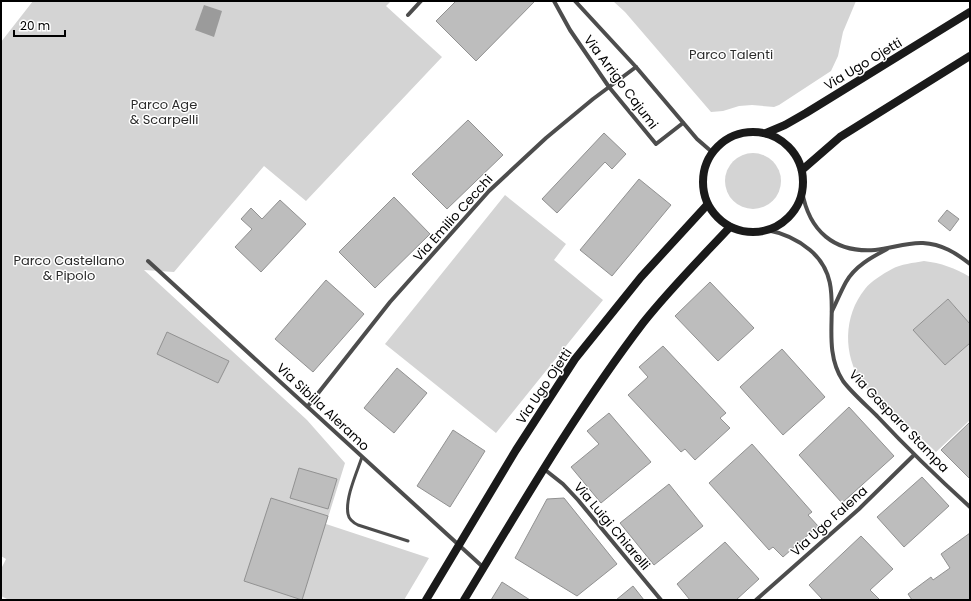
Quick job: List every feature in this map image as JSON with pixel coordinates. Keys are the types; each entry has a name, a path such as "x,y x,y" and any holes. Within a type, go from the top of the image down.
{"main road":[{"name":"Via Ugo Ojetti","path":"766,133 785,125 806,113 970,12"},
{"path":"802,170 840,137 970,56"},
{"path":"751,131 766,133 777,137 788,145 798,159 804,181 802,191 798,204 792,213 780,224 767,230 748,232 739,230 730,227 718,218 707,205 702,180 705,164 712,152 721,143 732,136 751,131"},
{"name":"Via Ugo Ojetti","path":"426,600 516,450 575,359 641,276 707,205"},
{"path":"464,600 544,469 594,392 644,323 730,227"}],"street":[{"path":"408,15 421,1"},
{"name":"Via Arrigo Cajumi","path":"554,1 570,30 609,87 656,144 683,123"},
{"name":"Via Arrigo Cajumi","path":"575,1 636,67 700,143 712,152"},
{"name":"Via Emilio Cecchi","path":"308,406 390,302 489,191 546,138 636,67"},
{"path":"802,191 806,207 812,220 820,231 832,241 845,248 860,251 876,250 908,243 933,244 951,250 970,264"},
{"name":"Via Gaspara Stampa","path":"767,230 780,233 794,239 815,254 822,263 829,278 832,299 831,345 835,363 844,381 914,455 970,507"},
{"path":"832,312 847,281 857,269 870,258 893,246"},
{"name":"Via Sibilla Aleramo","path":"148,261 308,406 458,546 484,568"},
{"name":"Via Ugo Falena","path":"756,600 859,509 914,455"},
{"name":"Via Luigi Chiarelli","path":"544,469 575,496 661,600"}],"lane":[{"path":"362,457 349,497 348,516 352,522 358,525 408,541"}],"green space":[{"path":"33,1 391,1 386,6 442,57 306,201 264,166 174,272 144,270 307,420 345,463 326,524 429,558 404,600 9,600 1,596 1,569 6,559 1,556 1,42"},
{"name":"Parco Talenti","path":"613,1 856,1 843,32 838,56 831,71 774,107 752,105 739,106 723,111 711,112 625,12"},
{"path":"748,153 758,153 773,161 779,170 781,181 779,192 773,201 758,209 748,209 737,204 730,197 725,186 725,176 730,165 737,158"},
{"path":"505,195 566,244 554,260 603,300 496,433 385,344"},
{"path":"924,261 948,266 970,277 970,324 948,299 914,330 945,365 970,343 970,420 936,452 864,386 851,360 848,336 849,323 853,311 858,300 868,286 877,278 896,267"}],"shaded area":[{"path":"204,5 222,11 214,37 195,30"}],"building":[{"path":"456,1 535,1 476,61 436,21"},
{"path":"468,120 503,155 447,209 412,174"},
{"path":"604,133 626,154 612,169 605,162 557,213 542,199"},
{"path":"639,179 671,205 612,276 580,250"},
{"path":"394,197 430,234 375,288 339,252"},
{"path":"280,200 306,224 261,272 235,247 252,229 241,219 251,208 262,219"},
{"path":"947,210 959,219 950,231 938,221"},
{"path":"326,280 364,314 313,372 275,339"},
{"path":"710,282 754,328 718,361 675,316"},
{"path":"948,299 970,324 970,343 945,365 913,330"},
{"path":"167,332 229,361 218,383 157,354"},
{"path":"663,346 726,413 720,418 730,428 695,460 685,449 681,452 628,395 648,377 639,367"},
{"path":"782,349 825,397 783,435 740,387"},
{"path":"397,368 427,393 394,433 364,408"},
{"path":"849,407 894,456 842,503 799,455"},
{"path":"609,413 651,462 601,503 571,467 599,444 587,431"},
{"path":"970,422 970,479 941,450"},
{"path":"453,430 485,451 450,507 417,486"},
{"path":"752,444 812,512 808,515 818,526 783,557 773,547 769,550 709,483"},
{"path":"299,468 337,479 328,509 290,498"},
{"path":"922,477 949,506 904,547 877,517"},
{"path":"669,484 703,526 654,565 620,523"},
{"path":"271,498 328,516 302,600 244,581"},
{"path":"564,498 617,564 577,596 515,558 547,499"},
{"path":"970,533 970,600 912,600 908,594 931,577 933,580 950,568 941,554"},
{"path":"861,536 893,569 870,590 880,600 823,600 809,585"},
{"path":"725,542 759,579 736,600 690,600 677,584"},
{"path":"502,582 530,600 491,600"},
{"path":"633,586 644,600 616,600"}],"park label":[{"name":"Parco Age & Scarpelli","path":"164,112"},
{"name":"Parco Castellano & Pipolo","path":"69,268"}]}
